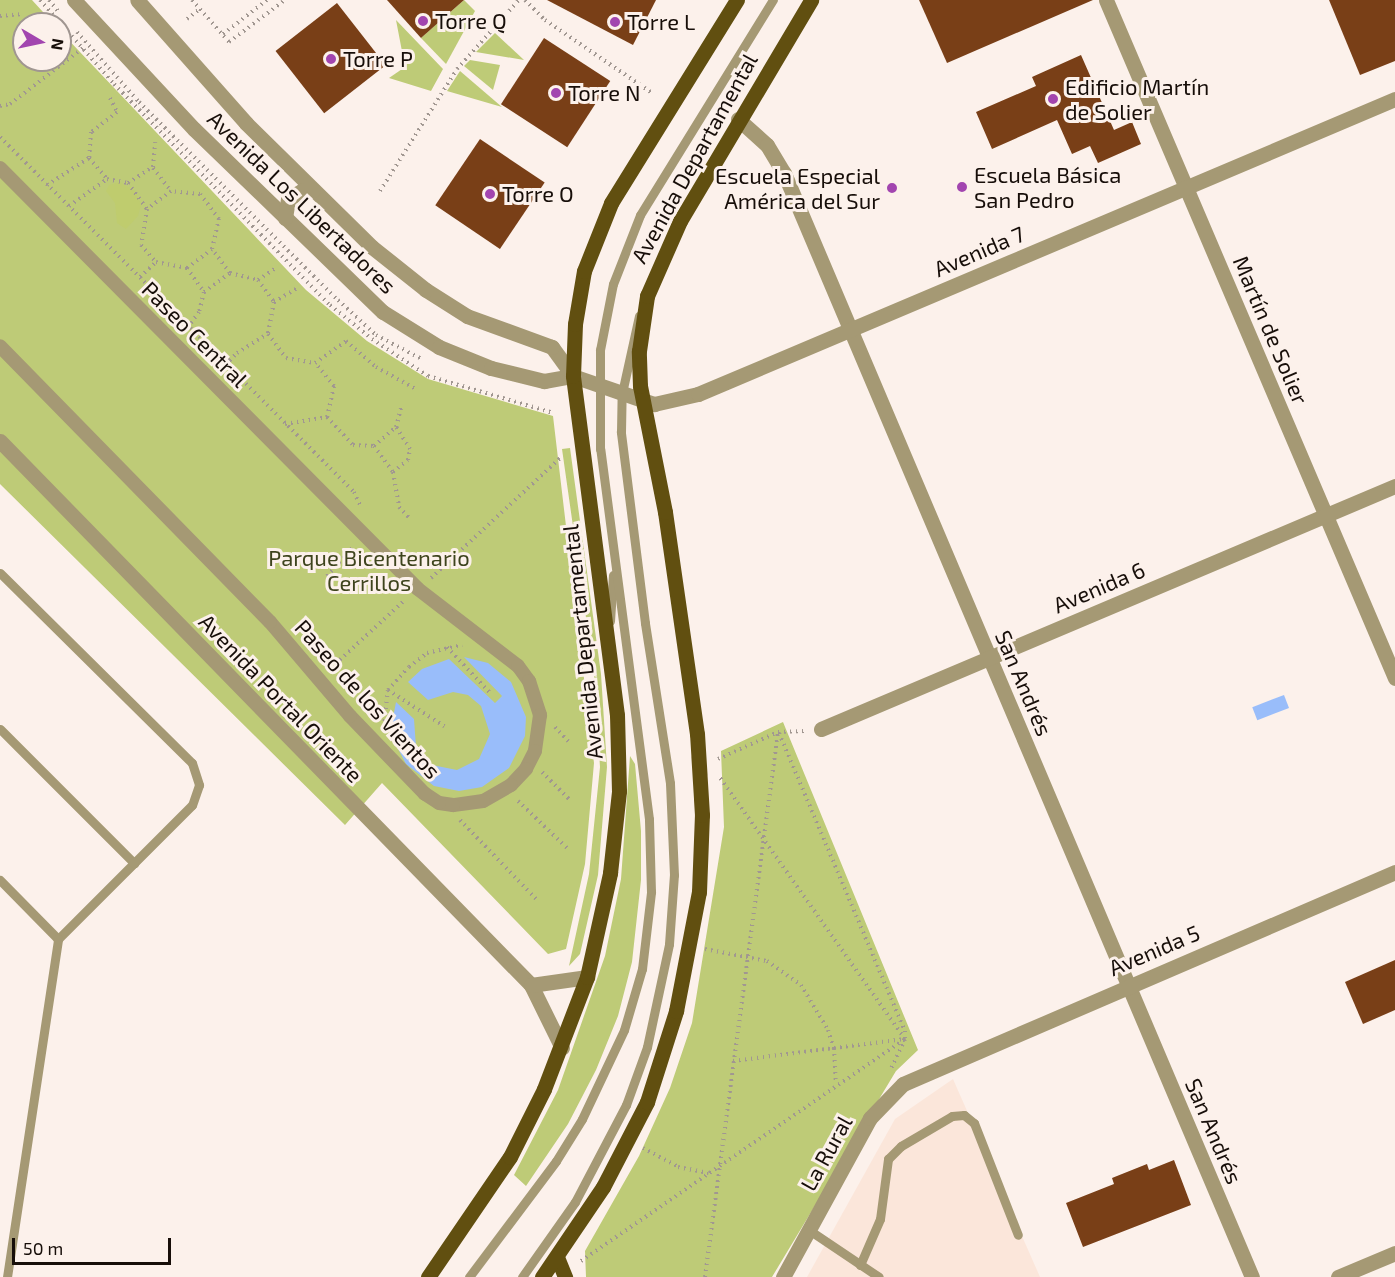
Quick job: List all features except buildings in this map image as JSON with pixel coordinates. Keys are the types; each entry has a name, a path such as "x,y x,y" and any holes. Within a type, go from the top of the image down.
{"main road":[{"name":"Avenida Departamental","path":"428,1277 510,1157 562,1048 587,976 610,873 619,791 617,715 573,376 577,307 594,239 676,94 737,0"},
{"name":"Avenida Departamental","path":"542,1277 603,1187 654,1083 676,1011 699,892 702,814 697,734 665,512 643,401 639,351 647,296 663,250 738,119 811,0"},
{"path":"557,1257 565,1277"}],"street":[{"name":"Avenida Los Libertadores","path":"74,0 194,129 357,291 439,346 491,369 544,381 573,376 643,401"},
{"name":"Avenida Los Libertadores","path":"137,0 246,123 372,247 426,291 467,316 552,347 573,376"},
{"name":"Martín de Solier","path":"1106,0 1395,678"},
{"name":"Avenida 7","path":"643,401 663,404 698,394 1395,99"},
{"name":"San Andrés","path":"738,119 777,158 1252,1277"},
{"name":"Paseo Central","path":"0,168 360,530"},
{"path":"285,218 288,199 303,190 313,190"},
{"name":"Paseo de los Vientos","path":"0,346 270,622 424,795 444,804 483,801 506,789 531,761 540,731 536,697 518,666 487,645 418,589 360,530"},
{"name":"Avenida Portal Oriente","path":"0,441 531,985 562,1048"},
{"name":"Avenida 6","path":"821,729 1395,486"},
{"name":"Avenida 5","path":"930,1069 1395,872"},
{"path":"531,985 587,976"},
{"name":"La Rural","path":"783,1277 870,1118 891,1093 930,1069"},
{"path":"1338,1277 1395,1253"}],"lane":[{"path":"469,1277 556,1161 582,1119 621,1038 642,969 651,892 649,828 600,449 598,385 605,317 629,238 658,183 773,0"},
{"path":"522,1277 575,1202 626,1105 647,1047 669,944 674,875 670,783 642,600 621,432 622,393 634,328 647,296"},
{"path":"609,643 614,555"},
{"path":"0,573 199,773 198,795 192,806 58,939 7,1277"},
{"path":"0,729 134,863"},
{"path":"1,882 58,939"},
{"path":"860,1265 880,1219 888,1159 901,1146 952,1116 964,1115 974,1123 1018,1235"},
{"path":"809,1230 879,1277"}],"path":[{"path":"192,0 229,42 285,0"},
{"path":"223,34 267,0"},
{"path":"380,191 457,69 519,0"},
{"path":"525,0 545,20 652,93"},
{"path":"187,19 200,9"},
{"path":"0,106 10,104 83,48"},
{"path":"110,98 117,111 91,132 89,158 107,178 128,183 147,209"},
{"path":"155,142 153,167 171,191"},
{"path":"32,200 63,172 89,158"},
{"path":"128,183 153,167"},
{"path":"53,221 107,178"},
{"path":"187,268 212,249 219,219 201,195 171,191 147,209 141,245 156,261 187,268 204,292"},
{"path":"212,249 230,273 258,280 274,302 268,334 286,358 315,363 334,386 327,417"},
{"path":"124,292 156,261"},
{"path":"258,280 277,267"},
{"path":"172,341 199,312 204,292 230,273"},
{"path":"274,302 297,288"},
{"path":"211,380 237,353 268,334"},
{"path":"315,363 346,341 376,367 416,389"},
{"path":"327,417 353,445 374,446 396,428 402,405"},
{"path":"268,438 286,423 327,417"},
{"path":"393,472 408,459 410,449 396,428"},
{"path":"374,446 393,472 399,507 410,519"},
{"path":"320,679 373,625 418,589 560,458"},
{"path":"387,755 383,737 388,690 427,653 446,647 487,645"},
{"path":"446,647 491,694"},
{"path":"388,690 444,726"},
{"path":"717,759 778,732 821,729"},
{"path":"705,1277 746,955 778,732"},
{"path":"778,732 905,1032 905,1040 888,1074"},
{"path":"531,761 571,801"},
{"path":"719,776 905,1040"},
{"path":"506,789 567,848"},
{"path":"444,804 537,900"},
{"path":"700,949 746,955 780,967 801,985 819,1010 834,1048 836,1083"},
{"path":"733,1061 905,1040"},
{"path":"581,1261 836,1083 905,1040"},
{"path":"640,1146 672,1165 709,1173"}],"shaded area":[{"path":"953,1079 1040,1277 807,1277 895,1119"}],"green space":[{"name":"Parque Bicentenario Cerrillos","path":"0,0 32,0 43,12 12,12 12,72 72,72 72,44 306,290 367,341 428,379 553,416 594,763 585,864 566,949 548,954 382,783 345,825 0,484"},
{"path":"464,0 475,11 446,64 421,38"},
{"path":"396,20 443,69 431,91 389,78 405,67"},
{"path":"495,33 524,60 476,52"},
{"path":"470,60 500,65 493,90 464,66"},
{"path":"460,71 502,107 447,91"},
{"path":"120,182 135,191 141,204 138,216 126,229 117,223 115,203 106,191 109,185"},
{"path":"570,448 601,674 607,767 598,875 580,954 569,966 589,874 600,767 594,674 562,449"},
{"path":"783,722 918,1050 896,1071 772,1277 586,1277 585,1251 639,1156 670,1088 692,1023 724,827 721,751"},
{"path":"630,756 635,764 641,831 641,880 632,962 618,1016 596,1070 568,1124 526,1186 514,1175 558,1090 605,956 621,879"}],"water":[{"path":"464,657 488,663 511,682 526,717 525,736 509,768 482,787 459,791 434,786 406,764 395,743 392,723 396,702 414,719 416,747 432,765 457,770 479,759 490,734 481,706 468,695 453,692 428,700 408,682 422,669 449,659 495,703 502,696"},
{"path":"1284,695 1289,708 1257,720 1252,707"}],"place":[{"name":"Torre Q","path":"423,21"},
{"name":"Torre L","path":"615,22"},
{"name":"Torre P","path":"331,59"},
{"name":"Torre N","path":"556,93"},
{"name":"Edificio Martín de Solier","path":"1053,99"},
{"name":"Escuela Básica San Pedro","path":"962,187"},
{"name":"Escuela Especial América del Sur","path":"892,188"},
{"name":"Torre O","path":"490,194"}]}
